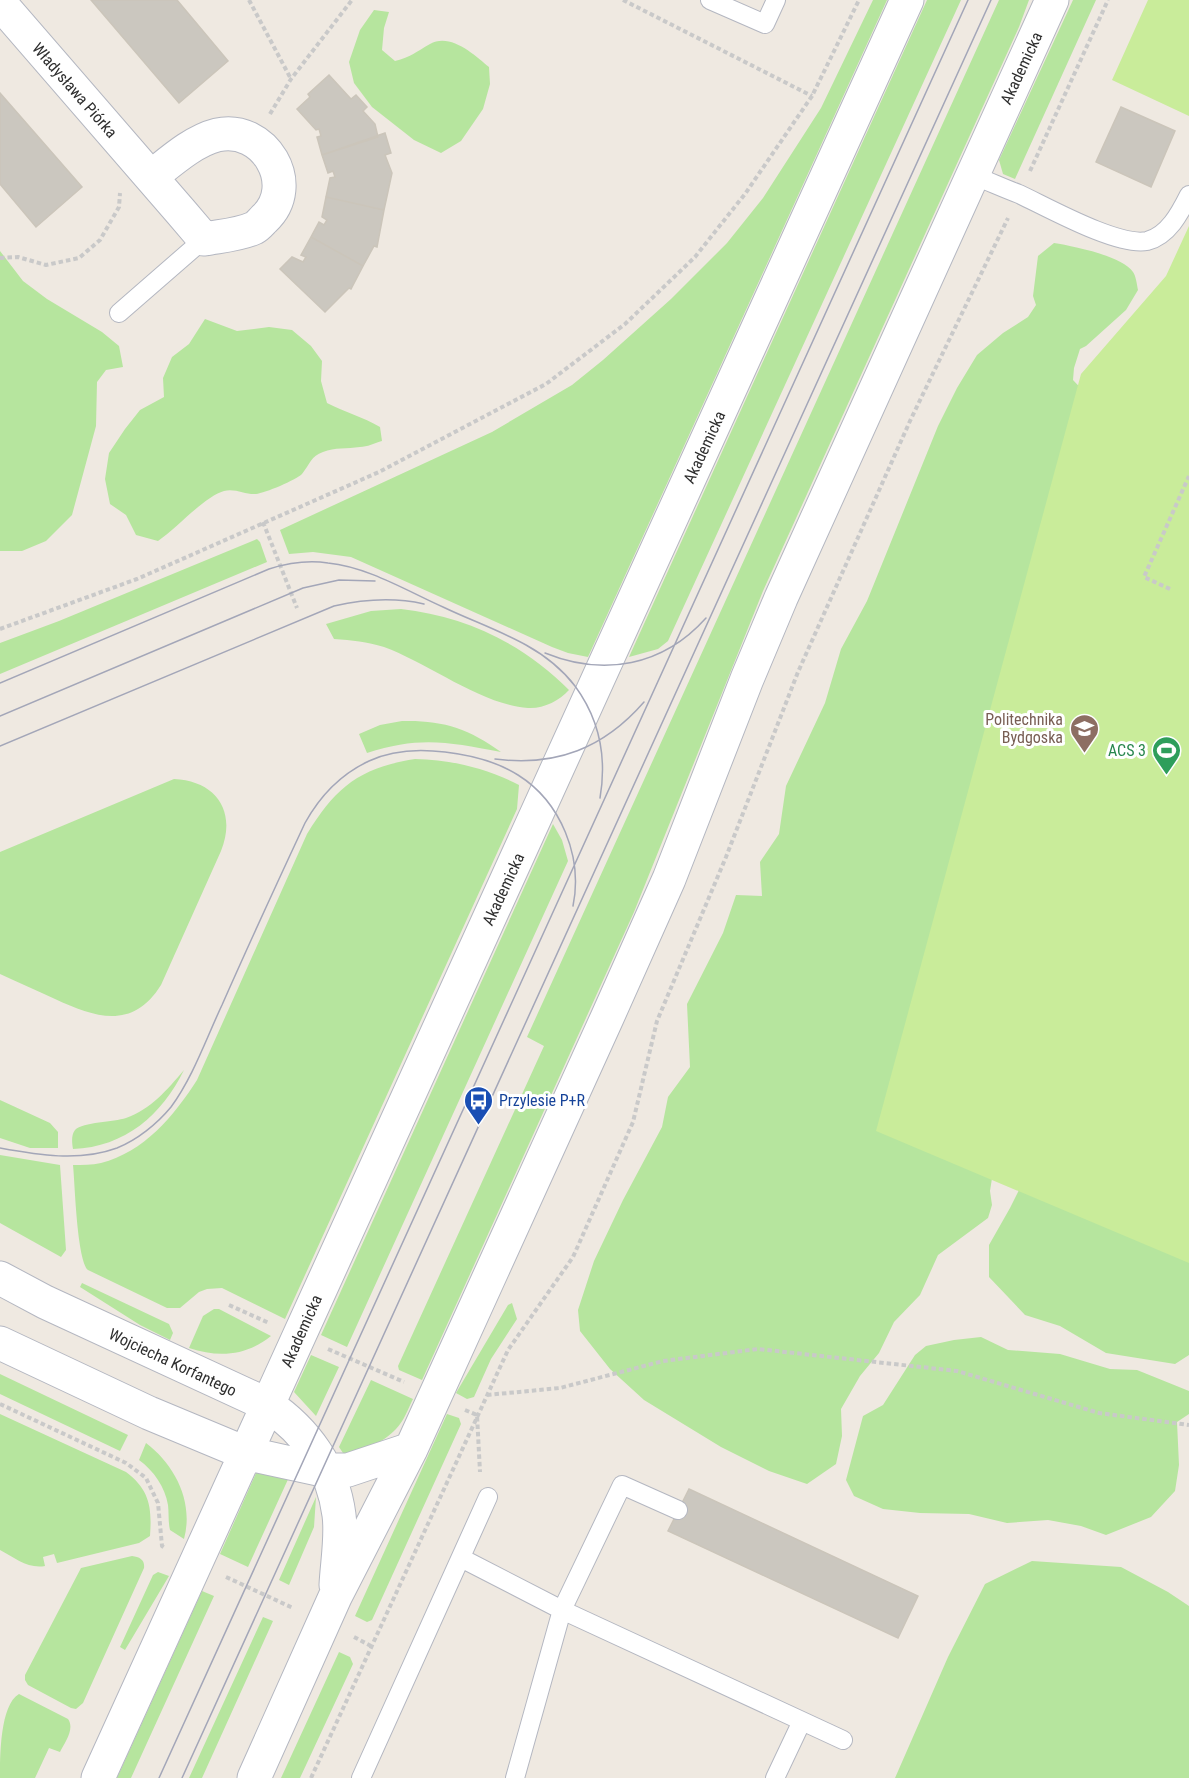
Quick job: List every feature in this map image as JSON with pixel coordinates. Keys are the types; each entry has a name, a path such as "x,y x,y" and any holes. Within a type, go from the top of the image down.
{"street":[{"name":"Akademicka","path":"98,1778 907,0"},
{"name":"Akademicka","path":"254,1778 330,1609 411,1449 664,889 777,608 1052,0"},
{"name":"Władysława Piórka","path":"0,3 136,181 204,239"},
{"path":"136,181 205,139 232,134 255,142 271,155 280,189 277,202 270,214 255,228 204,239"},
{"name":"Wojciecha Korfantego","path":"0,1278 45,1302 268,1405 298,1430 311,1444 326,1470 339,1516 330,1609"},
{"path":"0,1343 148,1413 245,1453 326,1470 348,1470 411,1449"}],"lane":[{"path":"710,0 765,24 776,0"},
{"path":"972,175 1107,234 1137,242 1149,240 1165,230 1178,217 1189,195"},
{"path":"119,313 204,239"},
{"path":"515,1778 562,1610 622,1485 678,1510"},
{"path":"361,1778 488,1497"},
{"path":"461,1558 562,1610 843,1740"},
{"path":"775,1778 802,1720"}],"path":[{"path":"249,0 291,79"},
{"path":"255,142 291,79 352,0"},
{"path":"623,0 812,96"},
{"path":"0,629 137,579 379,472 546,384 625,324 695,256 746,194 812,96 859,0"},
{"path":"311,1778 508,1350 573,1257 628,1133 637,1106 657,1021 726,857 798,672 910,421 1019,195 1108,0"},
{"path":"0,258 18,257 46,265 79,258 99,240 136,181"},
{"path":"1170,589 1144,578 1189,476"},
{"path":"263,522 297,608"},
{"path":"229,1305 477,1415"},
{"path":"486,1395 560,1388 663,1361 758,1349 957,1371 1099,1413 1189,1425"},
{"path":"0,1404 126,1463 146,1478 158,1503 162,1546 196,1562 330,1609 371,1646"},
{"path":"477,1415 481,1484 488,1497"}],"green space":[{"path":"873,0 887,0 588,657 552,647 351,557 313,552 289,554 280,530 492,432 572,385 671,299 727,243 763,198 821,108"},
{"path":"927,0 961,0 668,641 658,649 629,657"},
{"path":"999,0 1029,0 1019,27 763,591 634,912 422,1380 399,1370 398,1366 544,1046 527,1037"},
{"path":"1073,0 1096,0 1015,179 1003,174 999,160"},
{"path":"1148,0 1189,0 1189,116 1112,80"},
{"path":"374,10 389,12 384,28 382,50 395,61 430,44 446,41 462,46 489,67 490,84 483,109 461,141 441,153 414,140 372,107 354,83 349,62 360,30"},
{"name":"Politechnika Bydgoska","path":"1189,226 1189,1263 876,1131 1081,374 1166,276"},
{"path":"1054,243 1119,261 1133,272 1138,290 1126,310 1080,349 1074,368 1073,380 1112,421 990,1191 992,1205 988,1218 938,1255 920,1295 894,1322 879,1353 860,1376 841,1409 842,1436 836,1464 807,1484 769,1471 721,1447 644,1400 610,1369 580,1331 578,1310 594,1261 662,1127 668,1097 690,1067 687,1004 723,933 736,895 762,896 760,862 779,834 786,786 825,703 841,649 867,601 938,426 977,355 1003,333 1028,317 1036,305 1033,296 1038,256"},
{"path":"0,251 23,281 47,299 102,332 119,346 123,367 106,370 97,382 96,426 72,515 46,541 22,551 0,551"},
{"path":"205,319 237,331 269,327 292,330 311,346 322,361 321,381 327,403 380,427 382,441 365,446 332,449 319,454 313,458 299,477 266,491 252,494 228,490 216,494 158,541 136,535 126,515 110,504 105,479 109,453 140,410 164,397 163,378 172,357 189,344"},
{"path":"257,539 267,562 0,674 0,643"},
{"path":"401,609 448,618 492,635 533,659 569,690 556,701 545,706 528,708 510,705 474,692 384,647 334,639 326,624 371,611"},
{"path":"402,721 430,722 454,727 466,731 501,752 434,742 403,744 367,753 359,734 380,725"},
{"path":"415,759 469,766 519,785 517,809 285,1319 222,1288 199,1292 180,1308 167,1308 88,1270 84,1263 79,1238 73,1165 98,1164 117,1158 144,1141 168,1119 197,1080 307,834 328,804 351,782 379,768"},
{"path":"174,779 201,785 212,792 224,811 225,837 221,851 161,985 150,999 138,1009 126,1014 99,1015 70,1006 0,974 0,852"},
{"path":"553,824 562,840 568,861 347,1347 321,1335"},
{"path":"184,1070 165,1101 140,1126 109,1142 73,1149 72,1137 79,1127 126,1118 143,1110 158,1098"},
{"path":"0,1100 50,1123 58,1132 58,1148 30,1148 0,1138"},
{"path":"1189,1130 1189,1355 1175,1364 1106,1353 1060,1326 1025,1315 989,1277 989,1245 1030,1168"},
{"path":"0,1155 60,1165 66,1250 61,1257 0,1223"},
{"path":"82,1283 169,1324 173,1333 170,1340 140,1325 80,1287"},
{"path":"512,1303 517,1319 491,1359 474,1397 467,1399 456,1393 508,1305"},
{"path":"214,1309 219,1309 271,1336 252,1348 232,1353 211,1353 189,1348 203,1316"},
{"path":"981,1337 1008,1350 1060,1354 1110,1369 1137,1370 1189,1391 1189,1414 1177,1422 1179,1465 1175,1491 1151,1517 1106,1535 1081,1526 1048,1520 1007,1523 969,1514 920,1513 883,1509 854,1496 846,1480 863,1416 883,1405 915,1355 926,1346"},
{"path":"311,1355 339,1367 316,1416 294,1392"},
{"path":"0,1374 128,1435 120,1451 0,1394"},
{"path":"371,1380 413,1399 396,1429 385,1438 365,1449 343,1453 339,1447"},
{"path":"0,1414 126,1472 140,1486 148,1500 150,1536 139,1543 57,1563 54,1554 43,1557 45,1566 39,1567 27,1564 0,1550"},
{"path":"447,1414 459,1418 461,1424 372,1620 367,1622 355,1616"},
{"path":"146,1443 166,1462 180,1485 186,1511 184,1539 170,1530 168,1505 164,1492 154,1474 139,1460"},
{"path":"261,1462 290,1475 248,1567 220,1554"},
{"path":"316,1497 314,1527 289,1585 279,1580"},
{"path":"132,1556 141,1559 144,1568 83,1703 76,1709 71,1708 28,1685 25,1675 81,1568"},
{"path":"1032,1561 1121,1567 1189,1606 1189,1778 895,1778 948,1657 985,1584"},
{"path":"158,1572 169,1576 125,1650 120,1647 153,1575"},
{"path":"202,1591 214,1596 131,1778 117,1778"},
{"path":"263,1617 273,1621 202,1778 189,1778"},
{"path":"339,1652 350,1657 353,1664 300,1778 281,1778"},
{"path":"19,1694 68,1719 70,1731 60,1752 49,1748 35,1778 0,1778 2,1732 8,1709"}],"building":[{"path":"91,0 177,0 228,61 179,103"},
{"path":"329,75 351,99 356,95 367,107 363,111 375,124 378,137 322,155 317,137 321,136 319,129 316,130 297,109 310,97 308,94"},
{"path":"0,93 82,187 36,227 0,184"},
{"path":"1121,107 1175,131 1151,187 1096,162"},
{"path":"385,133 391,153 385,155 392,173 384,210 326,197 330,178 335,177 333,171 328,173 322,155"},
{"path":"326,197 384,210 377,247 374,246 363,266 311,237 319,222 324,225 327,220 322,217"},
{"path":"311,237 363,266 351,289 349,288 325,312 280,269 292,257 303,262 306,257 301,255"},
{"path":"689,1489 918,1596 898,1638 668,1531"}],"tram line":[{"path":"159,1778 968,0"},
{"path":"182,1778 991,0"},
{"path":"0,683 269,569 306,562 343,565 387,580 505,635 533,649 559,668 584,699 596,726 600,739 603,768 600,798"},
{"path":"0,716 303,588 339,580 375,581"},
{"path":"0,746 334,606 379,600 401,600 424,604"},
{"path":"545,653 589,664 611,665 631,662 671,647 706,618"},
{"path":"495,759 538,760 577,751 612,731 644,702"},
{"path":"0,1148 58,1156 103,1152 132,1141 171,1107 193,1071 305,823 317,804 340,779 378,757 416,751 464,755 501,766 533,786 557,815 565,832 575,869 573,906"}],"place":[{"name":"Politechnika Bydgoska","path":"1084,754"},
{"name":"ACS 3","path":"1167,776"},
{"name":"Przylesie P+R","path":"478,1126"}]}
